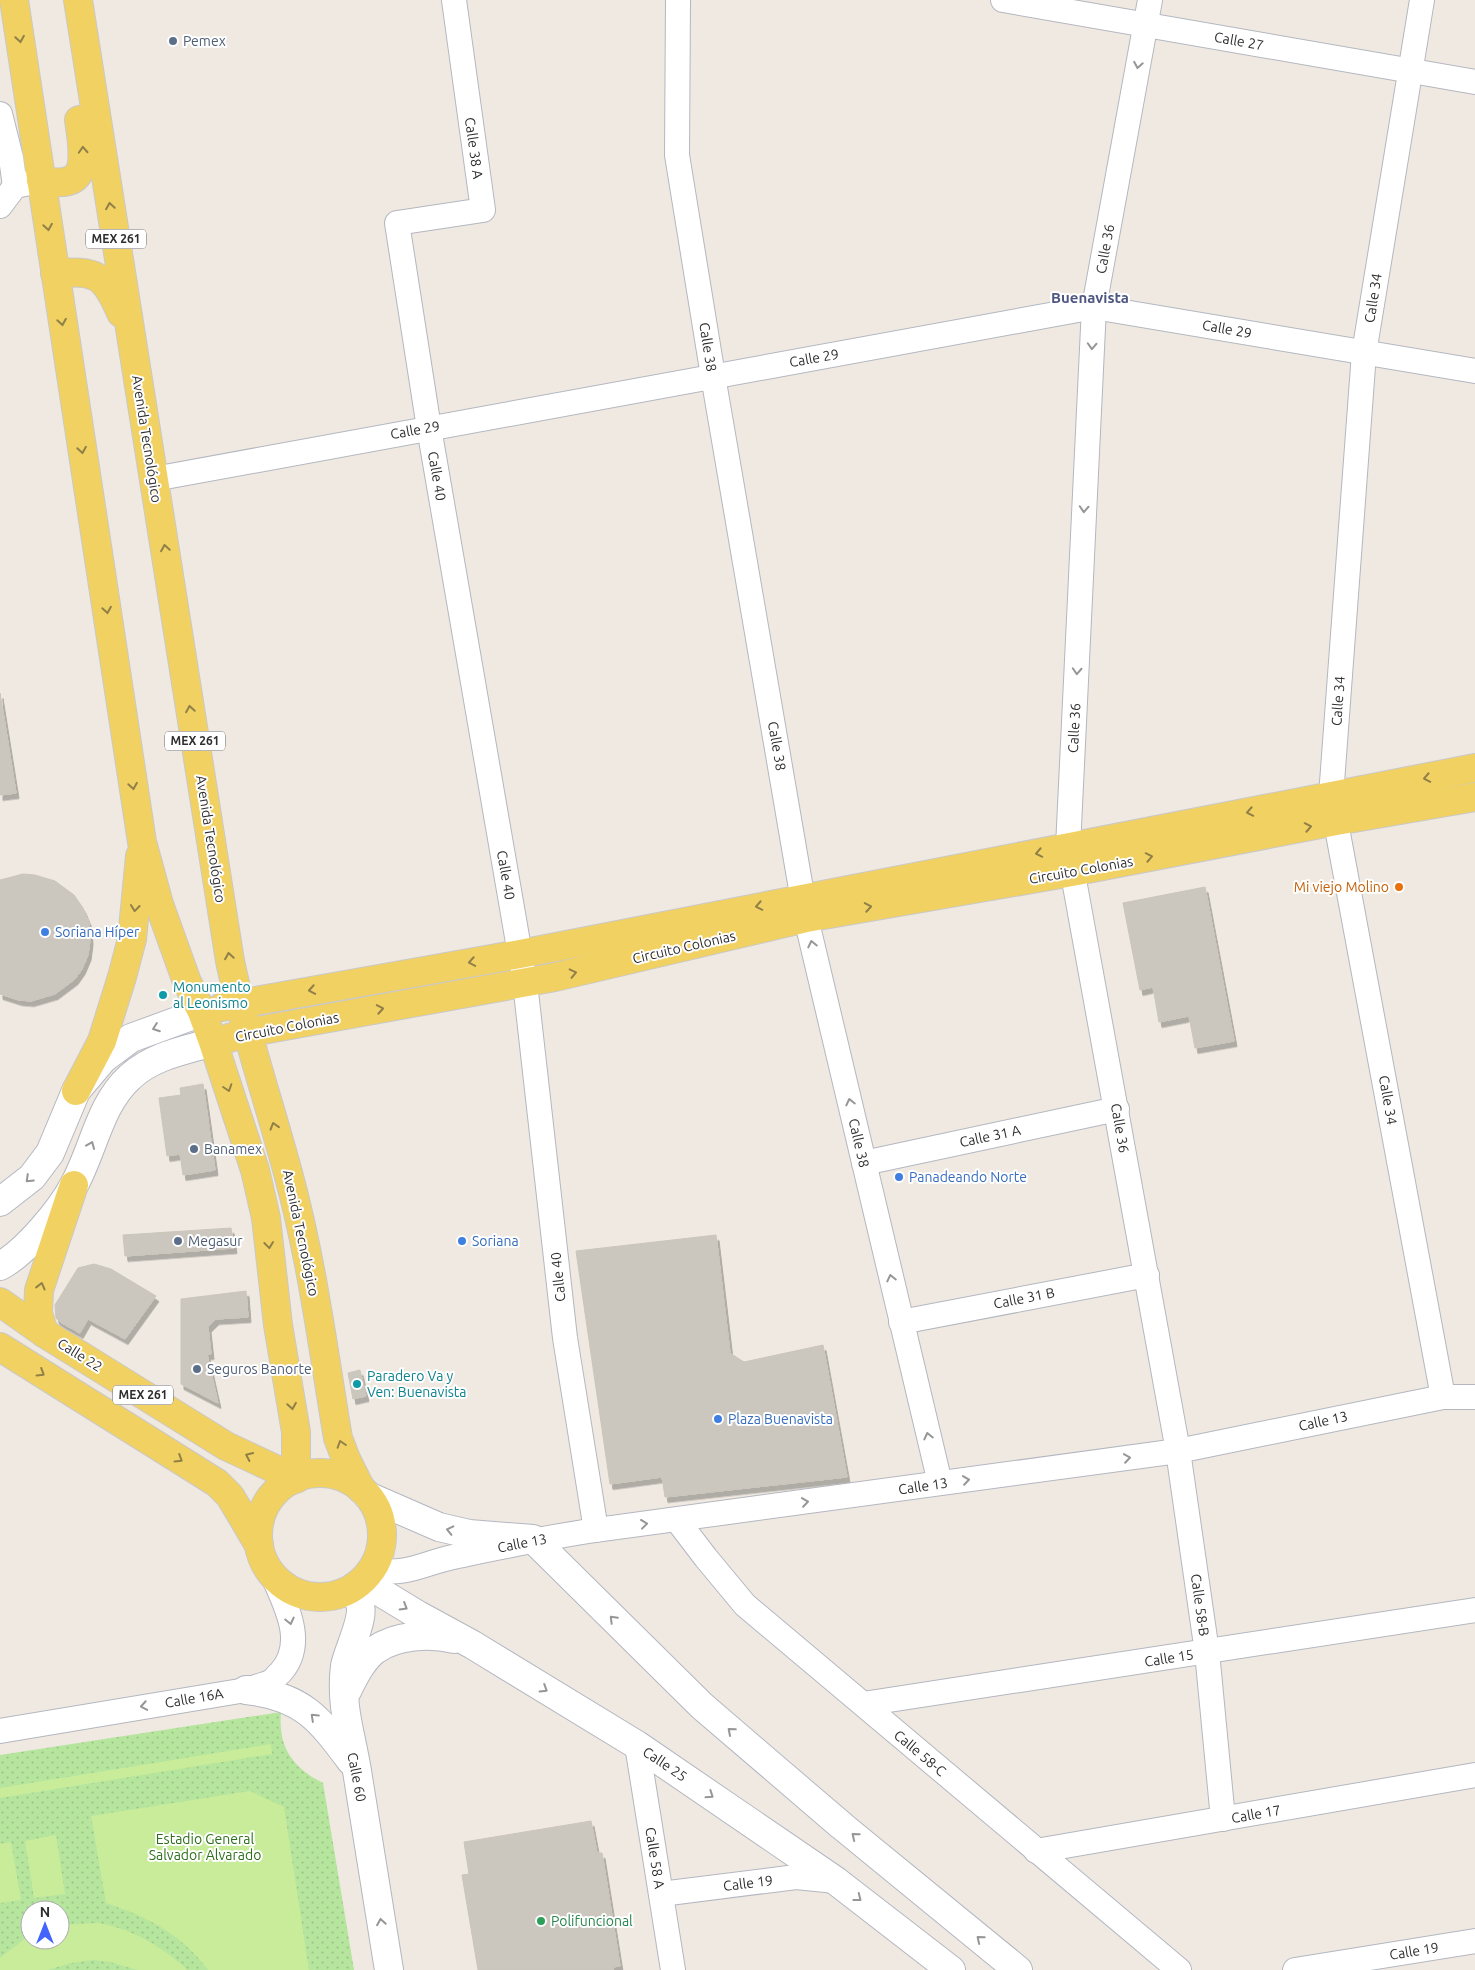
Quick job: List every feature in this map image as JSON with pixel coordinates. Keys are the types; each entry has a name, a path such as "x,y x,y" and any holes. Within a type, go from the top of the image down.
{"main road":[{"path":"14,0 142,842 159,904 184,973 213,1042 255,1170 266,1218 278,1325 296,1432 293,1480"},
{"path":"41,180 59,184 71,181 77,176 83,163 84,150 71,63 80,10"},
{"name":"Avenida Tecnológico","path":"80,10 238,1003 288,1173 306,1244 338,1438 346,1459 364,1492"},
{"path":"55,273 81,272 97,275 115,299 131,335"},
{"name":"Circuito Colonias","path":"0,1202 32,1177 50,1153 76,1091 103,1059 131,1038 202,1012 238,1003 520,954 804,908 1070,860 1334,809 1475,768"},
{"name":"Circuito Colonias","path":"1334,809 1475,797"},
{"path":"76,1091 102,1040 122,977 132,939 142,842"},
{"name":"Circuito Colonias","path":"0,1266 8,1262 38,1235 74,1185 111,1097 131,1076 162,1056 246,1033 554,977 804,908"},
{"path":"44,1333 38,1313 39,1290 74,1185"},
{"name":"Calle 22","path":"0,1302 44,1333 226,1446 273,1468 293,1480"},
{"name":"MEX 261","path":"0,1347 217,1482 230,1496 259,1545"},
{"path":"364,1492 378,1513 382,1533 380,1553 361,1581 336,1596 308,1596 295,1592 273,1576 259,1545 259,1529 263,1512 277,1491 293,1480 307,1475 330,1474 341,1477 364,1492 439,1527 469,1534 533,1540 702,1706 842,1826 1018,1970"},
{"name":"Calle 25","path":"361,1581 473,1645 637,1745 836,1881 952,1970"},
{"name":"Calle 60","path":"361,1581 358,1598 362,1608 360,1619 345,1667 345,1718 357,1768 389,1970"},
{"path":"344,1697 358,1669 375,1650 396,1640 420,1636 447,1638 473,1645"},
{"path":"246,1690 267,1692 287,1699 306,1709 321,1724 357,1768"}],"street":[{"name":"Calle 38 A","path":"396,223 483,210 454,0"},
{"name":"Calle 38","path":"678,0 677,155 712,376 804,908 940,1483"},
{"name":"Calle 27","path":"1002,0 1475,82"},
{"name":"Calle 36","path":"1150,0 1094,307 1070,860 1117,1108 1178,1451"},
{"name":"Calle 34","path":"1422,0 1364,352 1334,809 1443,1397"},
{"path":"0,114 5,158 15,186"},
{"path":"0,206 15,186 41,180"},
{"name":"Calle 40","path":"396,223 429,428 525,983 565,1338 596,1530"},
{"name":"Calle 29","path":"154,479 1094,307 1475,371"},
{"name":"Calle 31 A","path":"864,1163 1117,1108"},
{"name":"Calle 31 B","path":"901,1322 1146,1274"},
{"name":"Calle 13","path":"361,1581 408,1571 447,1558 533,1540 1178,1451 1443,1397 1475,1397"},
{"name":"Calle 58-B","path":"1178,1451 1207,1652 1223,1819"},
{"name":"Calle 58-C","path":"677,1520 745,1605 1179,1970"},
{"name":"Calle 16A","path":"0,1731 246,1690 272,1681 287,1665 293,1650 290,1617 273,1576"},
{"name":"Calle 15","path":"863,1704 1475,1610"},
{"name":"Calle 58 A","path":"637,1745 673,1970"},
{"name":"Calle 17","path":"1036,1851 1475,1775"},
{"name":"Calle 19","path":"661,1894 796,1877 836,1881"},
{"name":"Calle 19","path":"1295,1970 1475,1941"}],"green space":[{"name":"Estadio General Salvador Alvarado","path":"281,1712 282,1736 289,1755 303,1770 323,1783 354,1970 0,1970 0,1755"},
{"path":"271,1744 272,1754 0,1798 0,1788"},
{"path":"250,1791 284,1807 309,1970 208,1970 187,1946 163,1928 136,1914 106,1903 91,1816"},
{"path":"56,1835 65,1894 34,1898 25,1841"},
{"path":"11,1842 21,1900 0,1903 0,1844"},
{"path":"98,1923 135,1934 157,1946 188,1970 137,1970 110,1962 93,1960 71,1963 48,1970 0,1970 0,1958 20,1942 20,1950 70,1950 70,1924"}],"building":[{"path":"0,693 16,793 0,795"},
{"name":"Soriana Híper","path":"23,874 35,875 55,881 74,895 83,908 89,923 90,940 88,955 75,979 55,994 31,1001 19,1000 0,994 0,880"},
{"path":"1205,887 1234,1041 1195,1048 1189,1016 1159,1022 1153,987 1140,990 1123,903"},
{"path":"203,1084 215,1170 183,1175 180,1154 167,1156 159,1098 181,1095 180,1088"},
{"name":"Megasur","path":"231,1228 234,1248 125,1256 123,1235"},
{"name":"Plaza Buenavista","path":"716,1235 730,1353 744,1362 823,1345 847,1477 665,1497 662,1477 610,1484 576,1251"},
{"path":"94,1264 111,1269 156,1296 125,1339 88,1319 80,1333 56,1318 55,1305 78,1268"},
{"path":"246,1291 248,1317 216,1319 208,1327 211,1354 207,1354 218,1403 181,1384 181,1299"},
{"name":"Paradero Va y Ven: Buenavista","path":"360,1370 366,1396 353,1399 348,1373"},
{"name":"Polifuncional","path":"591,1821 597,1853 602,1853 620,1966 613,1967 613,1970 478,1970 462,1875 469,1874 464,1842"}],"place":[{"name":"Pemex","path":"173,41"},
{"name":"Mi viejo Molino","path":"1399,887"},
{"name":"Soriana Híper","path":"45,932"},
{"name":"Monumento al Leonismo","path":"163,995"},
{"name":"Banamex","path":"194,1149"},
{"name":"Panadeando Norte","path":"899,1177"},
{"name":"Megasur","path":"178,1241"},
{"name":"Soriana","path":"462,1241"},
{"name":"Seguros Banorte","path":"197,1369"},
{"name":"Paradero Va y Ven: Buenavista","path":"357,1384"},
{"name":"Plaza Buenavista","path":"718,1419"},
{"name":"Polifuncional","path":"541,1921"}],"district":[{"name":"Buenavista","path":"1090,298"}]}
